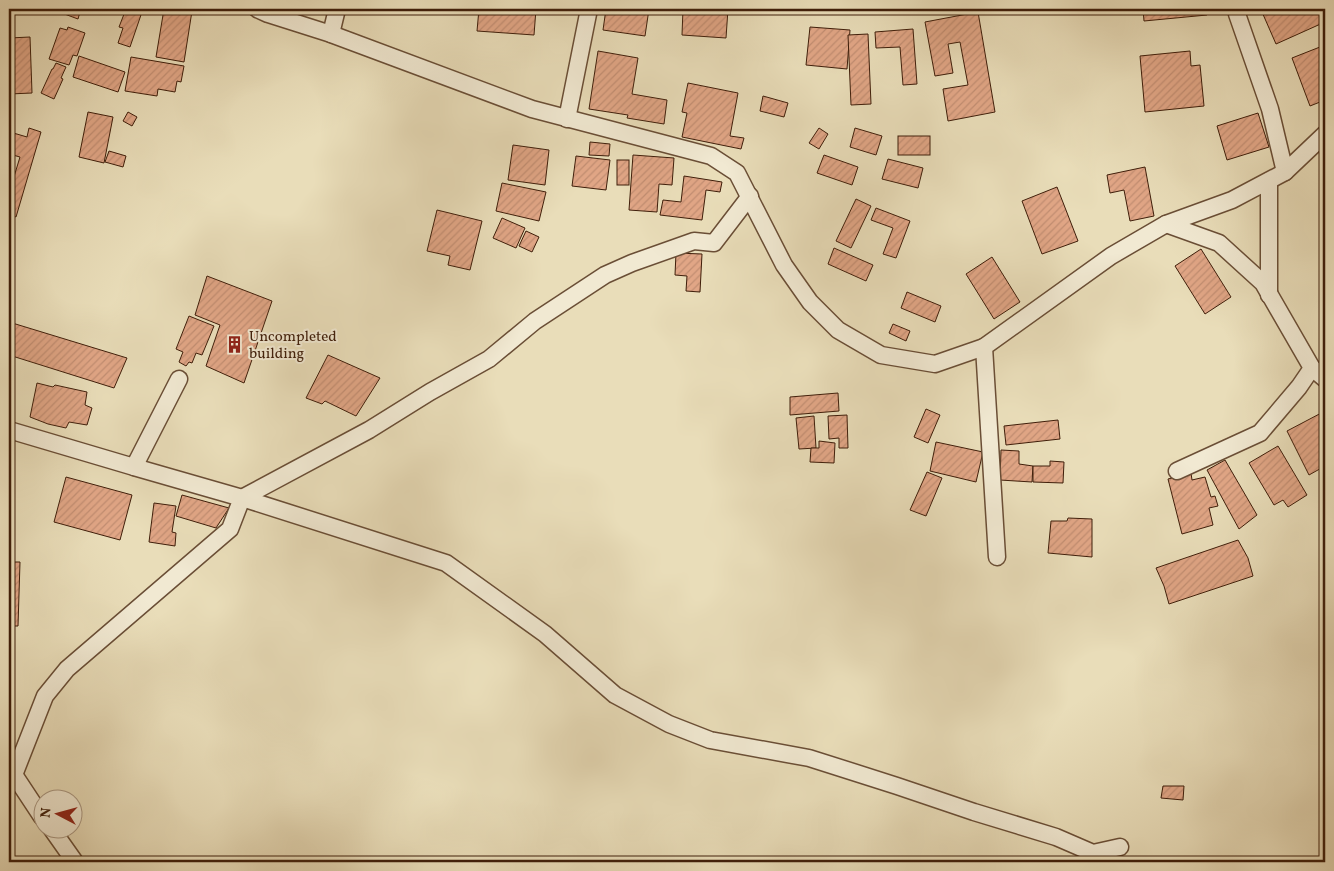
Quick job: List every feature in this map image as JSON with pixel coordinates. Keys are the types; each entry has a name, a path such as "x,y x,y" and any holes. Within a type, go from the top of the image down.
{"street":[{"path":"257,9 532,109 711,156 737,173 784,265 810,302 838,330 881,356 935,364 984,347 1111,256 1166,224 1232,200 1285,172 1325,134"},
{"path":"330,34 337,9"},
{"path":"567,119 589,9"},
{"path":"1237,9 1237,14 1270,109 1285,172"},
{"path":"1269,181 1269,295"},
{"path":"32,802 11,771 45,696 67,669 230,529 242,498 369,430 430,392 489,359 535,321 605,275 632,263 694,241 714,243 750,196"},
{"path":"1166,224 1219,243 1263,283 1312,368 1325,379"},
{"path":"984,347 997,557"},
{"path":"1177,471 1260,433 1299,387 1312,368"},
{"path":"134,467 179,378"},
{"path":"9,430 242,498 446,563 545,634 615,695 669,724 710,740 809,758 1056,837 1093,853 1120,847"},
{"path":"58,838 75,862"}],"building":[{"path":"51,9 85,9 83,14 80,12 78,19"},
{"path":"126,9 143,9 130,47 118,43 123,28 119,27"},
{"path":"164,9 192,11 184,62 156,57"},
{"path":"479,9 536,9 534,35 477,31"},
{"path":"606,9 649,9 645,36 603,30"},
{"path":"683,9 728,9 726,38 682,35"},
{"path":"1143,9 1206,9 1207,15 1144,21"},
{"path":"1270,9 1325,9 1325,22 1276,44 1262,12"},
{"path":"978,12 995,112 948,121 943,89 968,85 960,42 948,44 953,73 935,76 925,22"},
{"path":"68,27 85,33 77,56 73,55 69,65 49,59 60,28 67,30"},
{"path":"810,27 850,30 847,69 806,65"},
{"path":"913,29 917,84 903,85 900,47 876,48 875,32"},
{"path":"868,34 871,104 851,105 848,35"},
{"path":"30,37 32,93 9,94 9,38"},
{"path":"1325,45 1325,70 1320,72 1325,85 1325,100 1310,106 1292,58"},
{"path":"598,51 638,58 632,94 667,100 664,124 627,118 628,115 589,109"},
{"path":"1190,51 1191,66 1200,65 1204,106 1145,112 1140,56"},
{"path":"79,56 125,72 118,92 73,77"},
{"path":"131,57 184,66 181,82 177,81 175,92 158,89 157,96 125,91"},
{"path":"56,63 66,67 54,99 41,93"},
{"path":"688,83 738,93 730,136 744,138 741,149 682,137 687,113 682,112"},
{"path":"763,96 788,103 784,117 760,111"},
{"path":"88,112 113,117 104,163 79,157"},
{"path":"128,112 137,117 132,126 123,121"},
{"path":"1258,113 1269,147 1227,160 1217,126"},
{"path":"29,128 41,132 16,217 9,214 9,193 20,157 9,154 9,136 10,132 27,137"},
{"path":"819,128 828,134 819,149 809,143"},
{"path":"855,128 882,136 876,155 850,147"},
{"path":"898,136 930,136 930,155 898,155"},
{"path":"590,142 610,144 609,156 589,155"},
{"path":"513,145 549,150 545,185 508,180"},
{"path":"109,151 126,156 123,167 105,162"},
{"path":"633,155 674,158 672,185 659,184 657,212 629,210"},
{"path":"824,155 858,167 852,185 817,173"},
{"path":"576,156 610,160 606,190 572,186"},
{"path":"888,159 923,168 918,188 882,179"},
{"path":"617,160 629,160 629,185 617,185"},
{"path":"1145,167 1154,216 1130,221 1124,190 1110,193 1107,175"},
{"path":"684,176 722,182 720,192 706,190 702,220 660,215 663,200 681,202"},
{"path":"502,183 546,192 539,221 496,211"},
{"path":"1057,187 1078,241 1042,254 1022,201"},
{"path":"856,199 871,206 851,248 836,241"},
{"path":"876,208 910,221 896,258 883,254 893,228 871,220"},
{"path":"437,210 482,221 470,270 448,265 450,256 427,251"},
{"path":"502,218 525,228 516,248 493,238"},
{"path":"526,231 539,237 532,252 519,246"},
{"path":"834,248 873,265 866,281 828,264"},
{"path":"1201,249 1231,297 1205,314 1175,266"},
{"path":"676,253 702,254 700,292 686,291 687,276 675,275"},
{"path":"992,257 1020,302 994,319 966,274"},
{"name":"Uncompleted building","path":"207,276 272,301 244,383 206,366 220,325 195,315"},
{"path":"907,292 941,306 935,322 901,308"},
{"path":"189,316 214,326 202,355 196,353 192,363 189,362 186,366 179,362 183,352 176,349"},
{"path":"9,322 127,358 114,388 9,355"},
{"path":"893,324 910,331 906,341 889,333"},
{"path":"328,355 380,378 356,416 325,401 322,404 306,398"},
{"path":"37,383 87,392 85,405 92,408 87,425 69,422 66,428 30,417"},
{"path":"838,393 839,411 790,415 790,397"},
{"path":"926,409 940,415 928,443 914,437"},
{"path":"1325,411 1325,466 1309,475 1287,431"},
{"path":"847,415 848,448 839,448 839,438 829,439 828,416"},
{"path":"814,416 816,448 799,449 796,418"},
{"path":"1058,420 1060,439 1006,445 1004,426"},
{"path":"819,441 835,443 834,463 810,462 811,448 819,448"},
{"path":"936,442 983,452 976,482 930,471"},
{"path":"1278,446 1307,495 1288,507 1283,500 1274,505 1249,463"},
{"path":"1001,450 1019,451 1019,464 1033,466 1032,482 1000,480"},
{"path":"1225,460 1257,515 1239,529 1207,470"},
{"path":"1050,461 1064,462 1063,483 1033,482 1033,466 1050,466"},
{"path":"927,472 942,478 926,516 910,510"},
{"path":"1191,473 1192,480 1205,477 1211,497 1215,496 1218,506 1209,508 1213,525 1182,534 1168,479"},
{"path":"66,477 132,495 120,540 54,522"},
{"path":"182,495 229,508 216,528 176,516"},
{"path":"154,503 176,506 172,532 176,533 175,546 149,542"},
{"path":"1068,518 1092,519 1092,557 1048,553 1051,521 1067,521"},
{"path":"1238,540 1248,558 1253,576 1169,604 1156,568"},
{"path":"9,562 20,562 18,626 9,626"},
{"path":"1163,786 1184,786 1183,800 1161,798"}],"place":[{"name":"Uncompleted building","path":"235,345"}]}
